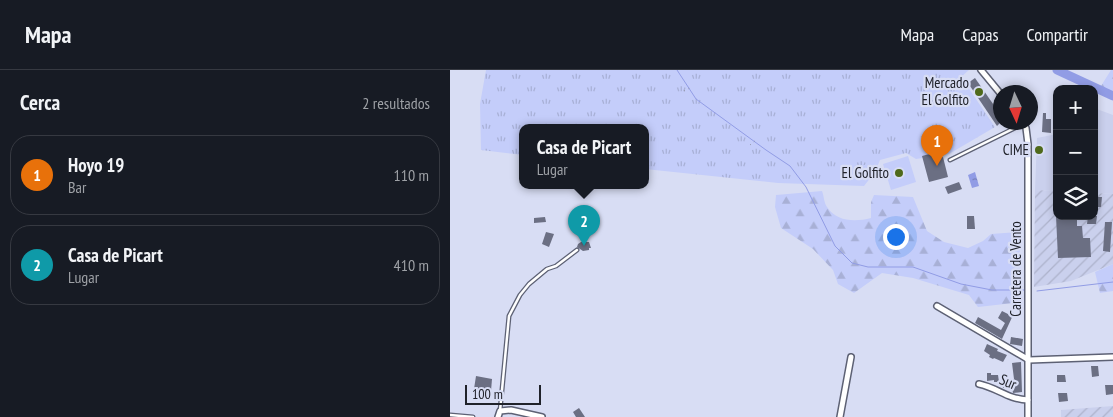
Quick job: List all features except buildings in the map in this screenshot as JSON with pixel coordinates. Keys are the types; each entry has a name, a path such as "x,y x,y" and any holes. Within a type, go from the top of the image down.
{"street":[{"path":"981,70 993,85"},
{"name":"Carretera de Vento","path":"1025,130 1028,144 1028,417"},
{"path":"937,306 1029,360 1113,357"},
{"path":"840,417 851,357"},
{"name":"Sur","path":"979,384 1016,399 1028,400"},
{"path":"498,417 500,411 511,410 542,417"}],"lane":[{"path":"950,160 1009,130"},
{"path":"500,411 509,316 520,295 529,284 547,269 556,266 577,250"},
{"path":"450,415 473,417"}],"path":[{"path":"684,91 692,87"},
{"path":"750,145 756,140"}],"shaded area":[{"path":"1098,109 1113,115 1113,194 1098,193"},
{"name":"CIME","path":"1053,135 1053,191 1035,190 1037,138"},
{"path":"1035,190 1053,191 1053,220 1098,220 1098,193 1113,194 1113,264 1071,281 1034,287"},
{"path":"1113,406 1113,417 1061,417 1061,410"}],"green space":[{"path":"486,70 969,70 961,77 993,124 993,128 949,154 916,159 906,153 880,160 875,172 864,186 778,183 649,169 649,124 519,124 519,155 481,150 480,104"},
{"path":"1111,70 1113,70 1113,95 1101,86"},
{"path":"915,133 925,139 926,143 914,146 910,141 911,136"},
{"name":"El Golfito","path":"908,156 916,182 891,190 883,164"},
{"path":"865,165 868,168 867,178 864,180 860,180 856,167"},
{"path":"822,191 826,205 831,212 847,220 871,218 871,202 874,195 913,197 927,231 944,242 968,248 983,241 991,234 1019,232 1022,302 978,307 969,295 913,278 882,273 854,293 838,284 833,270 813,249 781,228 775,207 776,195"},
{"path":"1113,264 1113,291 1100,293 1095,272"}],"water":[{"path":"975,172 979,186 972,188 968,175"}],"waterway":[{"path":"677,70 696,99 790,166 806,187 835,246 852,263 868,267 913,267 961,284 992,290 1024,290"},
{"path":"1057,70 1113,96"},
{"path":"1037,291 1113,282"}],"place":[{"name":"Mercado El Golfito","path":"979,92"},
{"name":"CIME","path":"1039,150"},
{"name":"Hoyo 19","path":"937,166"},
{"name":"El Golfito","path":"899,173"},
{"name":"Casa de Picart","path":"584,246"}]}
